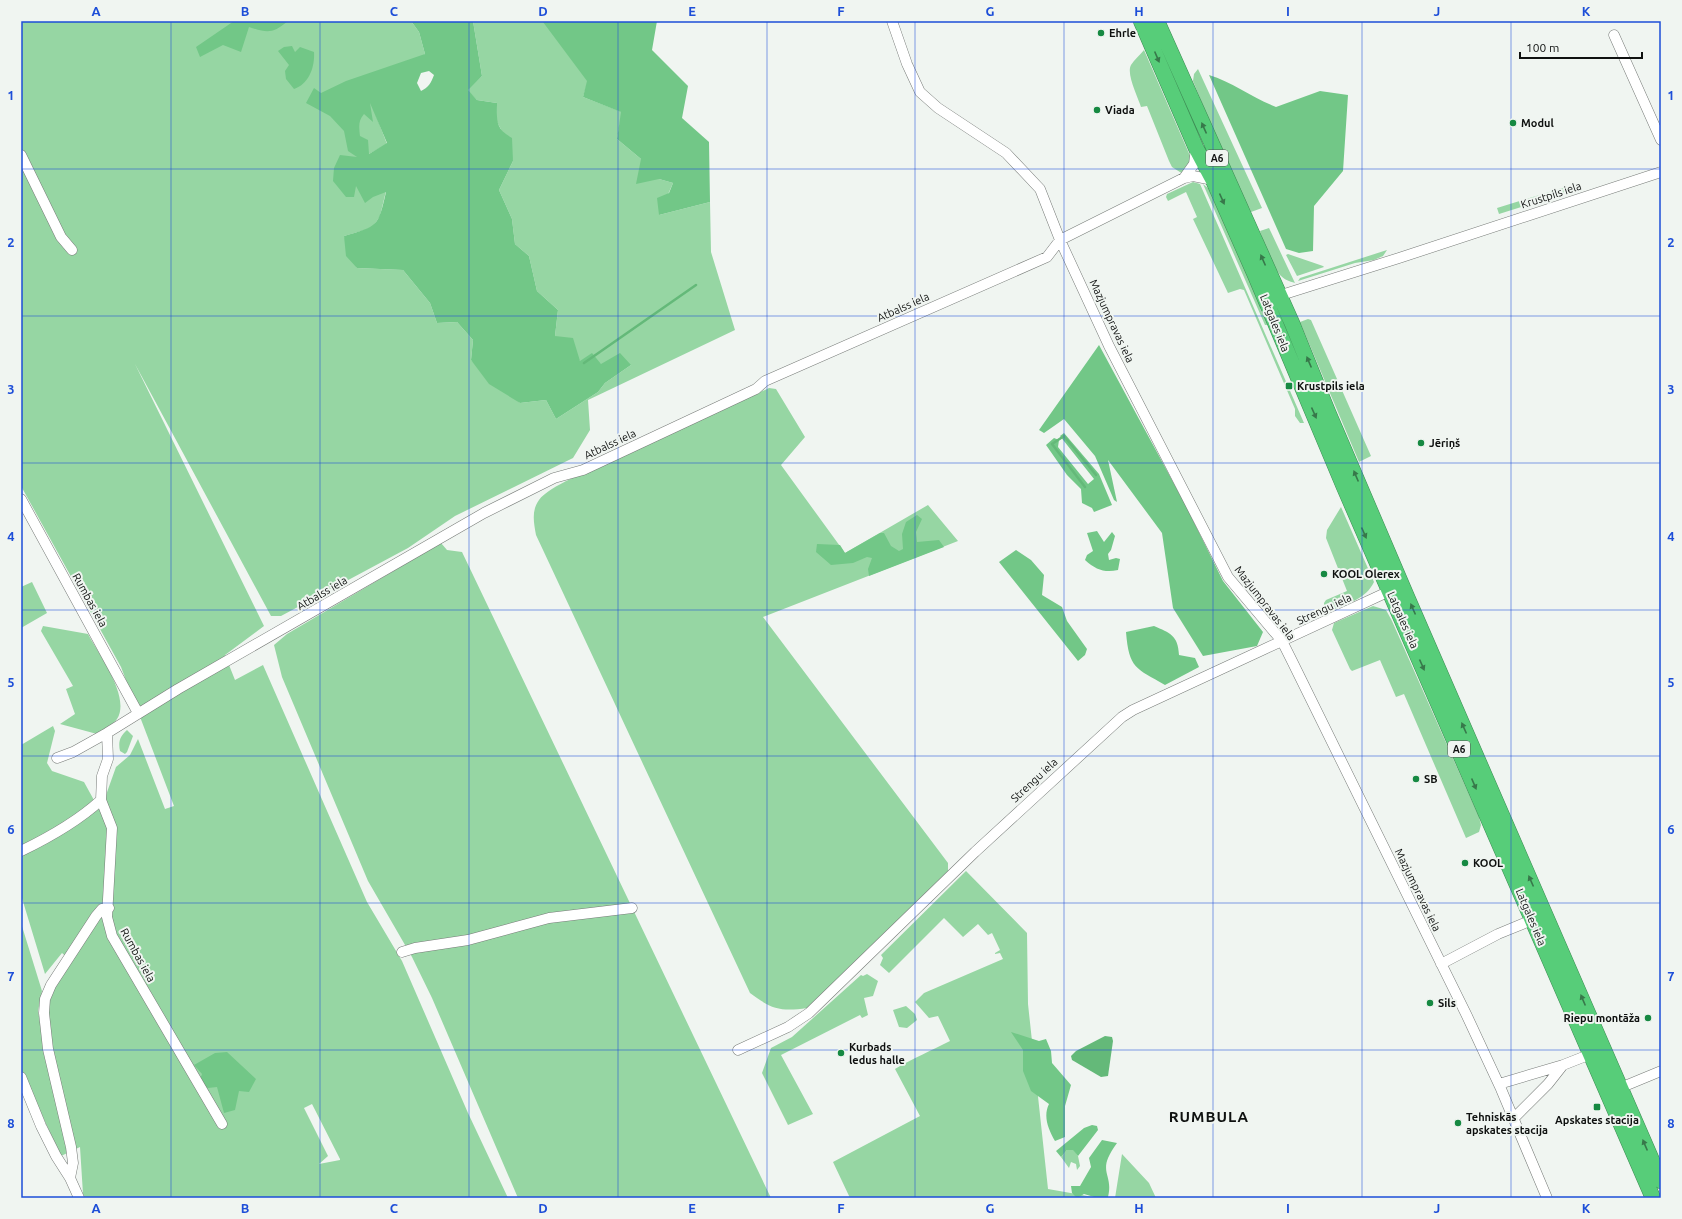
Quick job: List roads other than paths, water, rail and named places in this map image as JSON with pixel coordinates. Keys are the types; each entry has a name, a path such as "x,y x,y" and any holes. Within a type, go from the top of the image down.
{"highway":[{"name":"Latgales iela","path":"1141,21 1196,148 1272,298 1292,323 1396,588 1532,920 1591,1054 1614,1090 1661,1181"},
{"name":"Latgales iela","path":"1157,21 1272,298"},
{"name":"Latgales iela","path":"1396,588 1614,1090 1653,1198"}],"street":[{"name":"Mazjumpravas iela","path":"892,21 907,64 920,92 938,108 1006,153 1040,189 1060,240 1109,346 1228,577 1282,641 1499,1084 1548,1198"},
{"path":"1614,35 1661,140"},
{"path":"1184,178 1194,164 1196,148"},
{"path":"21,155 61,237 72,250"},
{"name":"Krustpils iela","path":"1272,298 1661,172"},
{"name":"Atbalss iela","path":"57,758 73,752 107,733 138,713 484,513 554,478 583,470 756,389 766,381 780,374 1047,257 1060,240 1184,178 1193,176 1213,180"},
{"name":"Rumbas iela","path":"21,499 138,713"},
{"name":"Strengu iela","path":"738,1050 788,1027 809,1013 975,852 1122,717 1140,706 1396,588"},
{"name":"Rumbas iela","path":"107,733 108,759 102,776 101,800 112,828 109,908 107,917 112,936 222,1124"},
{"path":"21,851 59,832 101,800"},
{"path":"70,1178 73,1162 48,1049 44,1013 45,999 51,985 96,916 102,909 109,908"},
{"path":"402,952 415,948 488,935 549,918 632,908"},
{"path":"1441,964 1498,934 1532,920"},
{"path":"1499,1084 1563,1065 1591,1054"},
{"path":"1514,1118 1548,1084 1563,1065"},
{"path":"1614,1090 1661,1071"},
{"path":"21,1077 41,1126 56,1156 70,1178 79,1198"}],"waterway":[{"path":"584,363 696,285"},
{"path":"1085,487 1052,444 1064,436 1096,475"}],"place":[{"name":"Ehrle","path":"1101,33"},
{"name":"Viada","path":"1097,110"},
{"name":"Modul","path":"1513,123"},
{"name":"Krustpils iela","path":"1289,386"},
{"name":"Jēriņš","path":"1421,443"},
{"name":"KOOL Olerex","path":"1324,574"},
{"name":"SB","path":"1416,779"},
{"name":"KOOL","path":"1465,863"},
{"name":"Sils","path":"1430,1003"},
{"name":"Riepu montāža","path":"1648,1018"},
{"name":"Kurbads ledus halle","path":"841,1053"},
{"name":"Apskates stacija","path":"1597,1107"},
{"name":"Tehniskās apskates stacija","path":"1458,1123"}],"district":[{"name":"RUMBULA","path":"1209,1116"}]}
